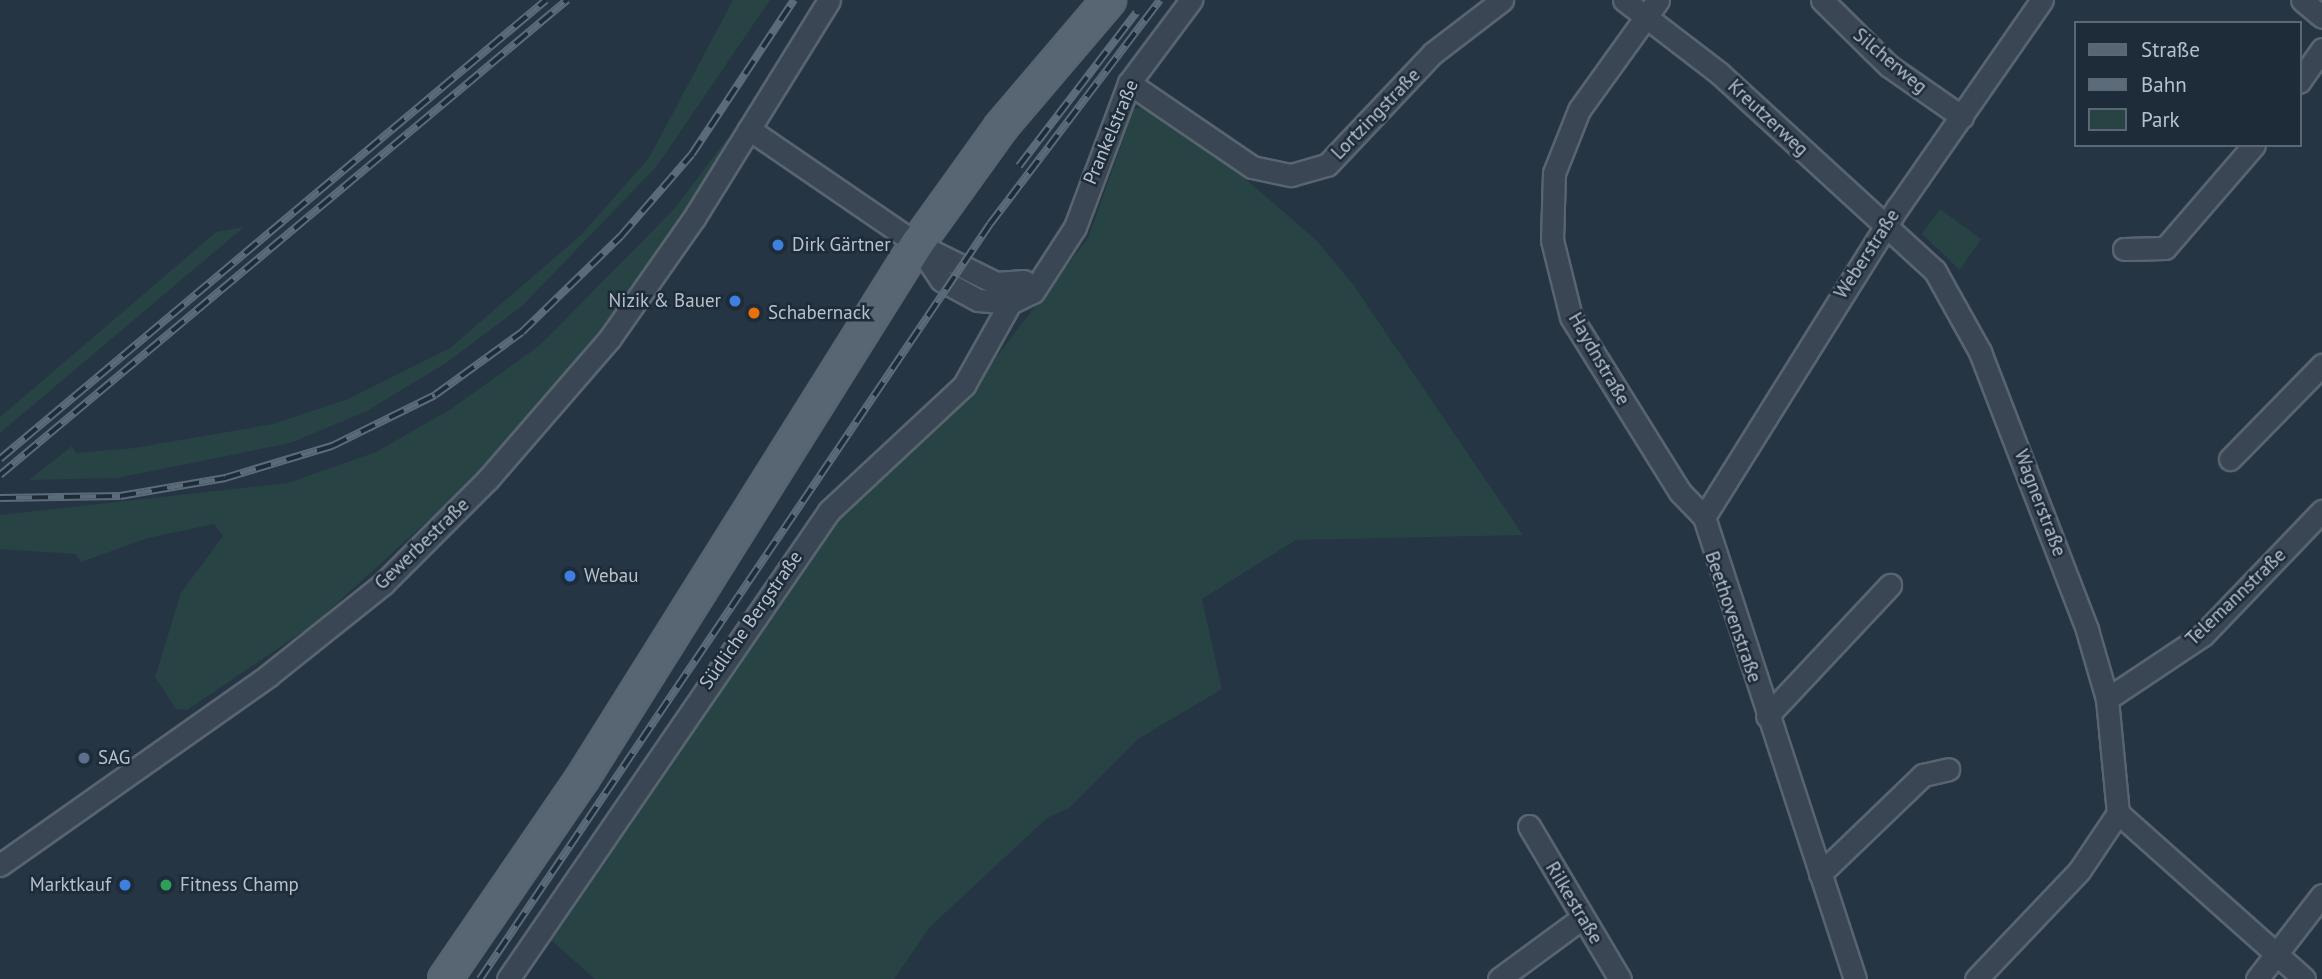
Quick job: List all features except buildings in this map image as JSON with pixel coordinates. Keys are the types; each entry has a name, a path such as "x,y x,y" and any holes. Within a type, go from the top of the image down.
{"main road":[{"path":"445,979 582,779 917,244 1001,127 1110,0"}],"street":[{"name":"Gewerbestraße","path":"0,866 270,675 412,555 586,369 749,129 829,0"},
{"name":"Prankelstraße","path":"917,244 1011,293 1049,275 1075,227 1129,83 1191,0"},
{"name":"Lortzingstraße","path":"1129,83 1252,167 1291,175 1327,165 1433,53 1502,0"},
{"path":"1624,0 1652,8"},
{"name":"Silcherweg","path":"1822,0 1889,66 1962,117"},
{"path":"2302,0 2322,17"},
{"name":"Weberstraße","path":"1704,517 1885,227 1962,117 2033,3"},
{"name":"Kreutzerweg","path":"1652,8 1885,227"},
{"name":"Haydnstraße","path":"1652,8 1578,110 1554,173 1552,240 1572,317 1680,492 1704,517"},
{"path":"2301,79 2322,49"},
{"path":"749,129 917,244"},
{"path":"2124,249 2165,248 2252,147"},
{"name":"Wagnerstraße","path":"1885,227 1935,271 1980,352 2087,630 2107,699 2118,813"},
{"name":"Südliche Bergstraße","path":"508,979 805,543 829,511 964,386 1011,293"},
{"path":"2230,459 2322,365"},
{"name":"Telemannstraße","path":"2107,699 2203,635 2322,511"},
{"name":"Beethovenstraße","path":"1704,517 1855,979"},
{"name":"Beethovenstraße","path":"1767,716 1890,585"},
{"path":"1821,874 1923,775 1948,769"},
{"path":"1976,979 2079,871 2118,813 2304,979"},
{"name":"Rilkestraße","path":"1529,826 1620,979"},
{"path":"2257,979 2322,895"},
{"path":"1499,979 1582,918"}],"green space":[{"path":"733,0 770,0 657,166 522,306 446,363 367,411 290,443 117,478 29,480 72,446 76,453 134,448 273,424 348,399 450,348 581,235 649,158"},
{"path":"1157,103 1316,240 1352,283 1523,535 1296,540 1202,599 1222,689 1138,739 1069,808 1047,818 930,927 894,979 595,979 542,932 820,537 977,382 1088,238 1134,109"},
{"path":"728,137 733,143 638,290 497,458 314,624 187,710 176,709 155,677 181,593 223,536 214,524 148,538 81,562 75,554 0,549 0,515 288,483 376,452 451,409 540,345 676,207"},
{"path":"1940,209 1981,239 1960,270 1922,234"},
{"path":"244,227 0,433 0,417 216,232"}],"railway":[{"path":"0,459 546,0"},
{"path":"0,475 567,0"},
{"path":"0,498 120,496 225,478 332,446 435,395 522,332 621,236 692,154 794,0"},
{"path":"480,979 990,224 1160,0"},
{"path":"1019,166 1136,13"}],"place":[{"name":"Dirk Gärtner","path":"778,245"},
{"name":"Nizik & Bauer","path":"735,301"},
{"name":"Schabernack","path":"754,313"},
{"name":"Webau","path":"570,576"},
{"name":"SAG","path":"84,758"},
{"name":"Marktkauf","path":"125,885"},
{"name":"Fitness Champ","path":"166,885"}]}
